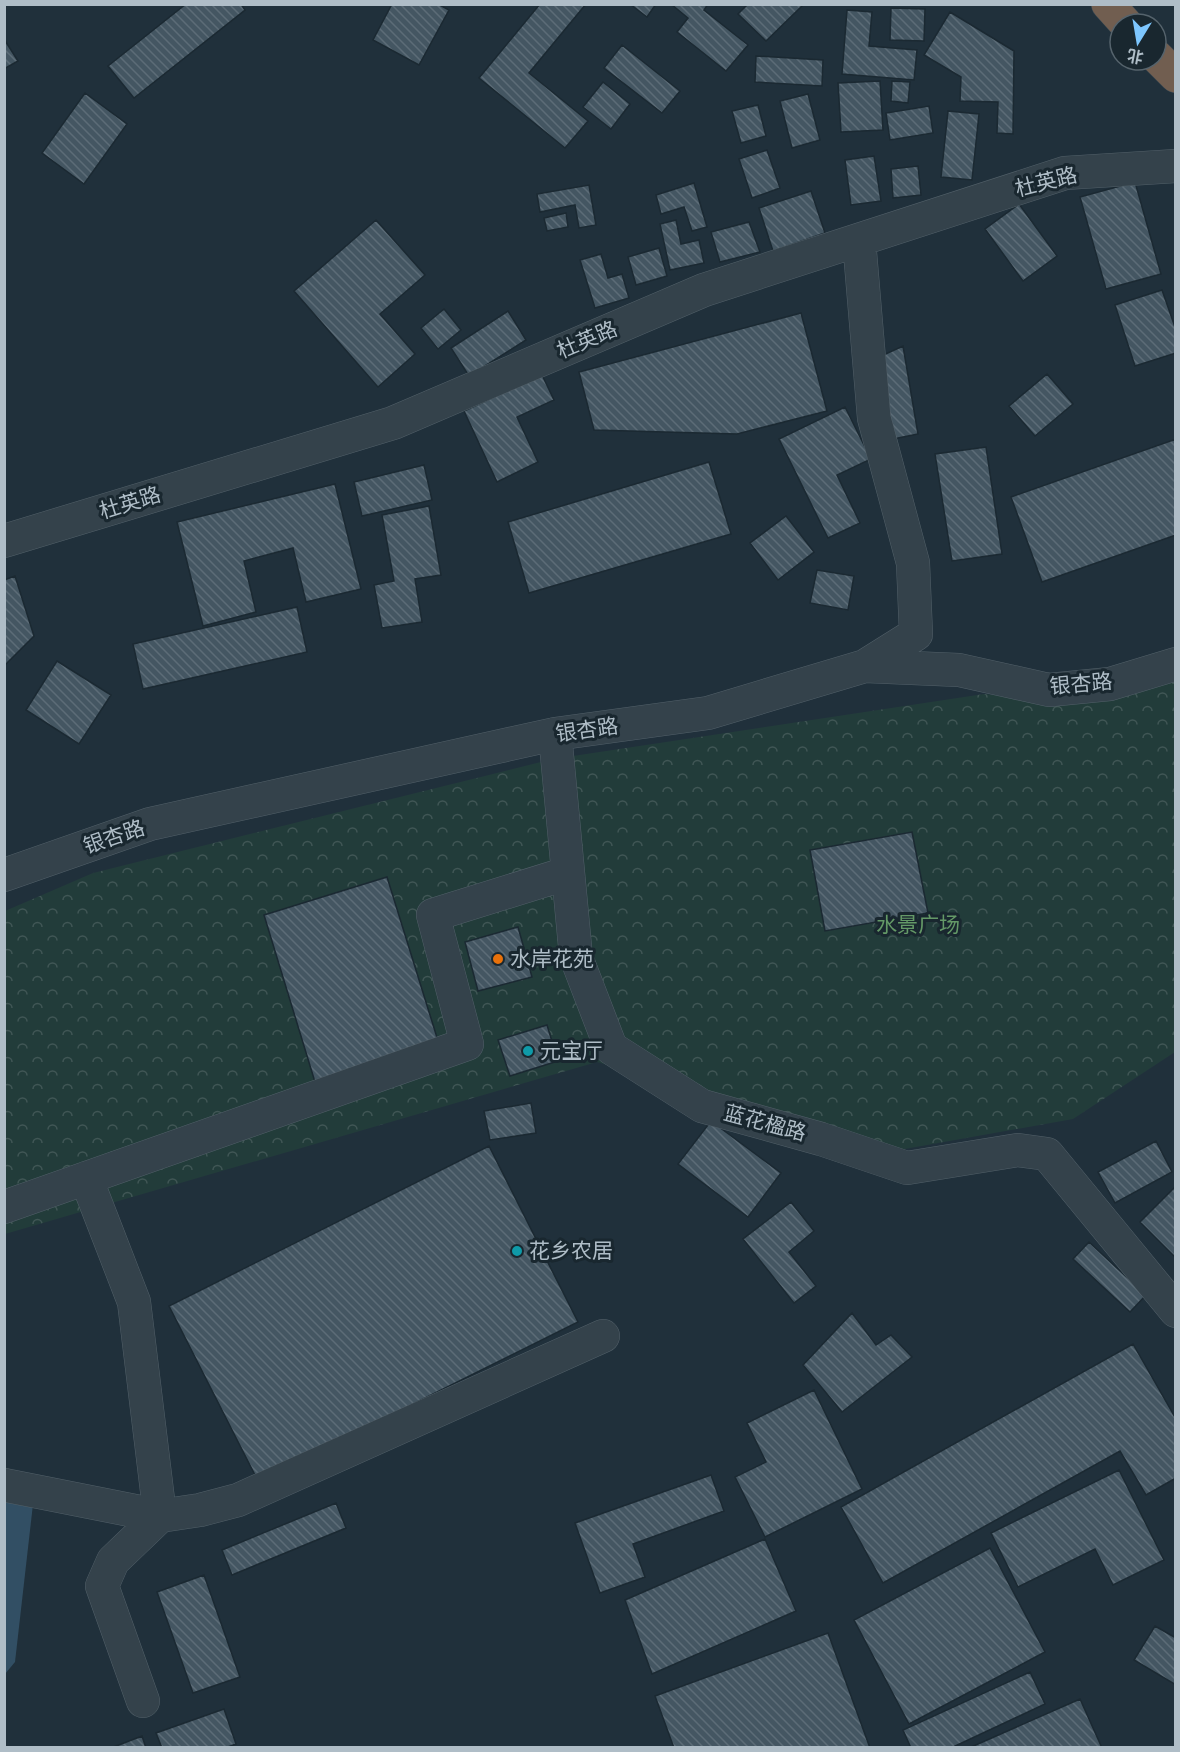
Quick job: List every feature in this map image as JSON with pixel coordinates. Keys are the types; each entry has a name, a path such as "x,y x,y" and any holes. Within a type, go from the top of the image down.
{"street":[{"name":"杜英路","path":"4,541 393,423 704,290 1065,173 1176,166"},
{"path":"859,240 874,418 912,563 916,634 865,666"},
{"name":"银杏路","path":"4,875 150,824 555,734 708,713 865,666 959,670 1049,690 1110,684 1176,664"},
{"name":"蓝花楹路","path":"555,734 576,957 611,1048 702,1106 821,1139 907,1168 1018,1150 1047,1154 1176,1311"},
{"path":"4,1207 467,1044 433,915 568,873"},
{"path":"86,1178 134,1302 160,1516"},
{"path":"4,1485 160,1516 200,1510 238,1500 603,1336"},
{"path":"143,1701 102,1586 113,1561 160,1516"}],"green space":[{"name":"水景广场","path":"1175,682 1175,1052 1073,1119 899,1150 597,1062 5,1234 5,911 93,873 553,759 984,694 1074,702"}],"water":[{"path":"4,1499 33,1504 15,1662 5,1674"}],"building":[{"path":"186,4 241,4 245,10 134,98 108,66"},
{"path":"392,4 438,4 449,10 419,65 373,40"},
{"path":"540,4 586,4 529,73 588,121 565,148 479,78"},
{"path":"630,4 656,4 647,17"},
{"path":"671,4 708,4 704,10 748,45 726,71 677,32 688,18"},
{"path":"748,4 804,4 766,41 738,14"},
{"path":"891,8 925,9 924,41 890,40"},
{"path":"847,10 872,12 869,46 917,50 914,80 842,74"},
{"path":"950,12 1014,51 1013,134 997,133 998,102 960,101 961,77 924,55"},
{"path":"4,39 18,61 4,69"},
{"path":"622,45 680,91 662,113 604,68"},
{"path":"756,56 823,60 822,86 755,82"},
{"path":"880,81 883,130 841,132 838,83"},
{"path":"892,81 910,82 908,103 891,101"},
{"path":"603,82 630,104 611,129 583,107"},
{"path":"85,93 127,124 84,184 42,153"},
{"path":"808,94 820,140 792,148 780,101"},
{"path":"758,105 766,136 741,143 732,111"},
{"path":"929,106 933,133 890,140 886,113"},
{"path":"948,111 979,114 972,180 941,177"},
{"path":"767,150 780,188 752,198 739,159"},
{"path":"874,156 881,201 851,205 845,160"},
{"path":"918,166 921,195 893,198 891,169"},
{"path":"1135,182 1161,274 1106,289 1080,197"},
{"path":"694,183 707,227 692,231 684,207 661,214 656,195"},
{"path":"589,185 596,225 579,228 575,205 540,212 537,194"},
{"path":"811,191 825,233 773,251 759,208"},
{"path":"1019,204 1057,256 1023,281 985,229"},
{"path":"566,213 568,227 547,231 544,218"},
{"path":"376,220 425,275 380,314 415,354 378,387 294,291"},
{"path":"676,220 681,244 699,240 704,263 670,270 660,224"},
{"path":"749,222 760,252 720,262 711,232"},
{"path":"659,248 667,276 636,285 628,257"},
{"path":"601,254 608,278 622,274 629,298 595,308 580,260"},
{"path":"1162,290 1176,330 1176,353 1135,366 1115,305"},
{"path":"444,309 461,330 438,349 421,328"},
{"path":"508,311 526,340 469,376 451,348"},
{"path":"801,313 827,411 737,434 594,430 579,372"},
{"path":"903,346 918,434 893,439 879,357"},
{"path":"1047,374 1073,404 1035,436 1009,406"},
{"path":"542,375 554,400 517,417 538,462 497,482 464,411"},
{"path":"845,407 871,459 837,475 860,523 828,538 779,439"},
{"path":"1176,439 1176,535 1042,582 1011,497"},
{"path":"986,447 1002,554 952,561 935,454"},
{"path":"709,462 731,534 529,593 508,522"},
{"path":"424,465 432,500 362,516 354,482"},
{"path":"335,484 361,589 306,602 293,548 244,561 256,612 203,626 177,522"},
{"path":"429,506 441,575 415,579 422,622 382,628 374,585 394,581 382,515"},
{"path":"786,516 814,552 778,580 750,543"},
{"path":"817,570 854,576 848,610 810,603"},
{"path":"15,576 34,636 4,666 4,580"},
{"path":"297,607 307,652 143,689 133,644"},
{"path":"57,661 111,695 79,744 26,710"},
{"path":"912,832 928,913 825,931 810,850"},
{"path":"387,877 439,1044 315,1082 264,915"},
{"name":"水岸花苑","path":"518,927 532,977 478,991 465,942"},
{"name":"元宝厅","path":"547,1025 558,1061 510,1076 498,1040"},
{"path":"531,1103 536,1133 490,1140 484,1111"},
{"path":"711,1121 781,1173 748,1217 678,1164"},
{"path":"1156,1141 1172,1172 1115,1203 1098,1172"},
{"path":"489,1146 578,1322 258,1481 169,1306"},
{"path":"1176,1186 1176,1258 1140,1222"},
{"path":"791,1202 814,1231 789,1252 816,1286 794,1303 743,1239"},
{"path":"1089,1242 1146,1295 1130,1312 1073,1259"},
{"path":"852,1313 876,1345 891,1335 912,1357 842,1412 803,1365"},
{"path":"1133,1344 1176,1419 1176,1478 1146,1495 1120,1451 883,1583 841,1507"},
{"path":"814,1390 862,1489 765,1537 735,1477 766,1462 747,1423"},
{"path":"1119,1470 1164,1560 1113,1585 1095,1549 1018,1587 991,1533"},
{"path":"711,1475 724,1511 633,1544 645,1577 600,1593 575,1523"},
{"path":"336,1503 346,1528 232,1575 222,1550"},
{"path":"765,1539 796,1611 652,1674 625,1600"},
{"path":"990,1548 1045,1652 909,1724 854,1620"},
{"path":"204,1575 240,1677 193,1693 157,1592"},
{"path":"1155,1626 1176,1638 1176,1685 1134,1660"},
{"path":"828,1633 870,1748 674,1748 655,1696"},
{"path":"1030,1672 1045,1704 951,1748 911,1748 903,1730"},
{"path":"1080,1699 1102,1748 969,1748"},
{"path":"224,1709 236,1744 225,1748 162,1748 156,1733"},
{"path":"142,1736 146,1748 111,1748"}],"place":[{"name":"水岸花苑","path":"498,959"},
{"name":"元宝厅","path":"528,1051"},
{"name":"花乡农居","path":"517,1251"}]}
